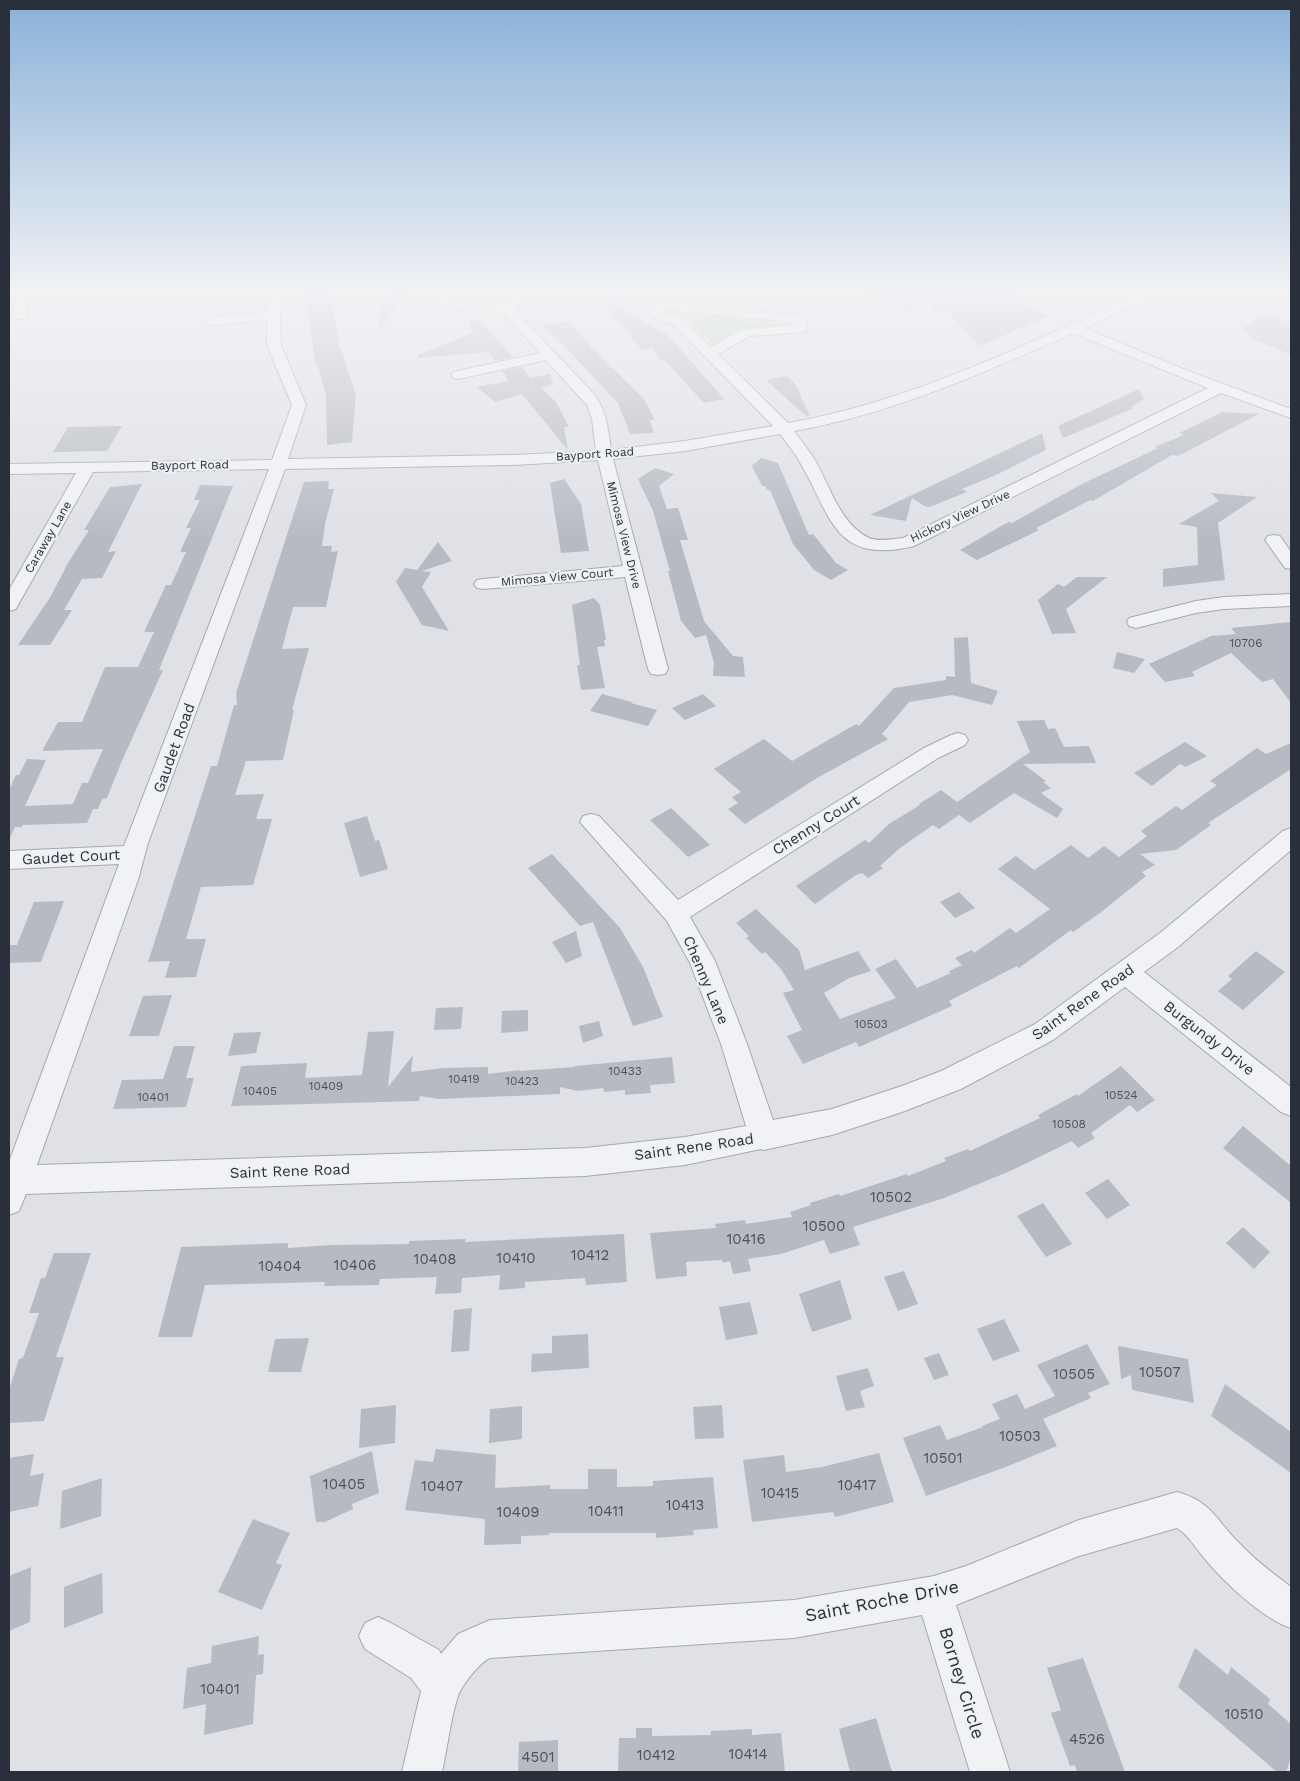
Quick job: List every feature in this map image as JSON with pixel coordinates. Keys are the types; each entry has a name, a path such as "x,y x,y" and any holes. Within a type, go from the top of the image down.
{"street":[{"name":"Gaudet Road","path":"11,1187 299,404 287,375"},
{"name":"Mimosa View Drive","path":"568,375 596,406 600,416 604,455 658,669"},
{"name":"Hickory View Drive","path":"732,375 784,428 806,458 839,522 849,533 867,544 890,545 908,542 947,524 1220,388"},
{"name":"Bayport Road","path":"9,469 514,460 604,455 685,446 784,428 878,406 931,389 963,375"},
{"path":"1188,375 1291,414"},
{"name":"Caraway Lane","path":"9,605 16,578 87,468"},
{"path":"1274,540 1291,564"},
{"name":"Mimosa View Court","path":"483,584 632,571"},
{"path":"1136,622 1196,607 1224,603 1291,600"},
{"name":"Chenny Court","path":"676,914 931,753 958,740"},
{"name":"Chenny Lane","path":"591,822 676,914 705,970 734,1044 764,1137"},
{"name":"Saint Rene Road","path":"11,1187 585,1162 685,1152 832,1122 902,1100 951,1080 1044,1032 1169,940 1291,837"},
{"name":"Gaudet Court","path":"9,860 133,855"},
{"name":"Burgundy Drive","path":"1126,973 1291,1103"},
{"name":"Saint Roche Drive","path":"441,1686 462,1656 471,1647 490,1639 794,1619 934,1594 966,1584 1079,1538 1177,1510 1187,1511 1238,1568 1291,1610"},
{"name":"Borney Circle","path":"934,1594 990,1772"},
{"path":"378,1636 425,1664 441,1686 422,1772"}],"building":[{"path":"321,375 349,375 356,395 352,442 327,445 326,395"},
{"path":"505,375 528,375 530,378 550,375 553,384 541,388 556,402 569,427 564,427 568,450 522,394 495,402 477,387 509,381"},
{"path":"592,375 620,375 644,399 655,420 650,420 654,433 630,434 618,403"},
{"path":"678,375 703,375 724,399 704,403"},
{"path":"787,376 795,384 810,416 807,417 766,380"},
{"path":"1139,389 1144,399 1131,407 1134,408 1063,438 1058,426"},
{"path":"1223,412 1259,414 1178,456 1172,455 1093,501 1090,500 1036,528 1039,530 977,560 960,550 1001,526 1009,522 1012,523 1080,485 1158,448 1154,447 1184,435 1179,433"},
{"path":"122,426 107,451 53,452 68,427"},
{"path":"1042,433 1046,450 996,475 962,489 967,492 926,507 912,498 906,521 870,515"},
{"path":"761,458 778,463 809,535 813,534 836,563 848,570 831,580 814,570 793,544 770,490 762,486 752,466"},
{"path":"655,468 674,474 659,486 667,509 678,508 688,540 680,540 704,621 733,656 743,657 745,677 713,676 714,663 706,635 695,638 681,621 668,571 670,571 653,511 638,479"},
{"path":"564,479 581,504 589,551 561,553 550,483"},
{"path":"329,481 328,489 334,489 325,524 322,546 332,546 331,552 338,551 326,607 293,607 282,649 309,648 292,710 294,710 283,760 246,761 235,795 264,794 256,819 272,819 253,885 201,887 186,939 206,939 196,977 165,978 170,961 148,962 211,766 217,766 234,705 237,705 236,693 304,482"},
{"path":"142,484 108,552 116,551 102,578 82,579 64,610 72,610 50,645 18,645 51,596 68,563 89,530 84,530 110,487"},
{"path":"200,485 233,486 159,670 163,670 107,798 102,799 98,809 93,809 87,823 23,825 22,827 15,827 9,840 9,790 27,759 46,760 25,806 73,804 82,783 88,783 103,749 42,751 58,722 82,722 105,667 138,667 154,632 144,632 166,585 171,585 186,552 180,552 191,528 186,528 200,500 194,500"},
{"path":"1211,493 1257,497 1218,523 1225,580 1163,587 1163,569 1198,565 1197,527 1179,524 1219,501"},
{"path":"438,542 452,561 422,571 431,572 422,587 449,631 422,625 396,582 405,568 417,570"},
{"path":"1077,577 1107,577 1066,609 1076,633 1052,634 1038,600 1058,584 1064,587"},
{"path":"594,598 600,605 606,640 604,640 605,646 597,647 605,688 581,690 577,665 580,665 572,605"},
{"path":"1291,622 1291,703 1273,679 1262,682 1231,653 1192,672 1195,676 1165,682 1149,664 1211,636 1236,634 1231,628"},
{"path":"968,637 971,683 998,691 992,705 952,695 909,702 882,734 888,739 817,778 745,824 728,809 738,803 732,797 741,792 714,769 764,739 792,761 856,724 859,726 894,688 946,680 946,676 955,677 954,638"},
{"path":"1117,652 1145,659 1134,673 1113,668"},
{"path":"602,694 657,710 648,726 590,711"},
{"path":"703,694 716,706 685,720 672,708"},
{"path":"1044,720 1048,729 1055,728 1064,747 1089,746 1096,763 1023,764 1046,781 1043,782 1051,788 1041,793 1063,809 1057,818 1014,793 970,823 959,815 939,829 933,825 900,848 880,866 883,868 868,878 862,873 856,875 815,904 796,886 865,840 869,843 889,824 941,790 957,802 1030,752 1017,721"},
{"path":"1185,742 1207,756 1186,767 1180,764 1152,786 1134,773"},
{"path":"1291,743 1291,769 1208,823 1211,825 1176,850 1140,854 1155,865 1142,872 1146,876 1100,913 1073,932 1071,930 1019,968 1017,966 949,1001 952,1006 859,1047 856,1042 803,1064 787,1036 802,1030 783,993 794,990 781,969 765,952 762,954 746,938 749,936 736,923 756,909 799,950 805,970 858,951 871,971 849,978 824,993 840,1019 896,998 875,969 896,959 917,988 951,973 949,971 962,965 955,958 972,950 974,953 1010,928 1016,933 1050,909 998,869 1016,856 1034,870 1071,845 1088,858 1104,846 1119,857 1147,836 1141,831 1176,806 1182,810 1217,785 1210,781 1257,748 1266,754"},
{"path":"671,808 710,845 688,857 650,820"},
{"path":"367,816 375,841 379,840 388,869 360,877 344,823"},
{"path":"552,854 620,928 643,967 663,1017 633,1026 593,922 580,926 528,868"},
{"path":"959,892 975,908 955,918 940,902"},
{"path":"64,901 41,962 9,963 9,945 17,945 34,902"},
{"path":"576,931 582,956 566,963 552,942"},
{"path":"1256,951 1285,972 1243,1010 1218,991 1232,979 1228,976"},
{"path":"172,995 159,1036 129,1036 143,996"},
{"path":"463,1007 461,1029 434,1030 436,1008"},
{"path":"528,1010 528,1031 501,1033 502,1011"},
{"path":"599,1021 603,1036 583,1043 579,1026"},
{"path":"394,1031 388,1087 413,1055 411,1072 443,1068 488,1067 488,1074 672,1057 675,1083 650,1085 651,1093 625,1095 625,1090 604,1092 603,1088 578,1091 560,1087 560,1094 439,1099 420,1096 419,1101 231,1106 241,1066 307,1063 305,1078 362,1075 368,1032"},
{"path":"261,1032 256,1053 228,1056 234,1033"},
{"path":"174,1046 195,1046 186,1078 194,1078 186,1107 113,1109 122,1080 163,1079"},
{"path":"1121,1066 1155,1100 1137,1112 1130,1105 1091,1133 1095,1138 1078,1148 1072,1141 1008,1172 944,1198 853,1227 860,1245 830,1254 824,1240 781,1254 748,1259 751,1271 733,1274 730,1261 723,1263 722,1260 686,1262 687,1276 656,1279 650,1233 716,1228 715,1224 745,1220 746,1224 792,1217 790,1212 811,1205 810,1203 839,1194 840,1196 907,1174 908,1176 946,1161 944,1158 968,1149 970,1151 1040,1118 1038,1115 1077,1094 1078,1096"},
{"path":"1243,1126 1291,1166 1291,1203 1223,1148"},
{"path":"1108,1179 1130,1205 1107,1219 1085,1193"},
{"path":"1043,1203 1072,1244 1046,1257 1017,1216"},
{"path":"1243,1227 1270,1252 1254,1269 1226,1243"},
{"path":"624,1234 627,1282 586,1285 585,1278 525,1282 525,1288 499,1290 500,1275 462,1278 461,1293 435,1294 437,1277 380,1279 379,1285 324,1286 325,1282 205,1285 192,1337 158,1337 181,1247 288,1243 288,1248 332,1245 409,1244 409,1241 466,1239 465,1242"},
{"path":"54,1253 91,1253 56,1357 64,1357 44,1421 9,1423 9,1390 19,1359 23,1358 39,1313 29,1313 41,1278 45,1278"},
{"path":"904,1271 918,1304 898,1311 884,1277"},
{"path":"840,1280 852,1319 812,1332 799,1294"},
{"path":"750,1302 758,1334 726,1340 719,1307"},
{"path":"472,1308 469,1351 451,1352 454,1310"},
{"path":"1004,1319 1020,1351 993,1361 977,1329"},
{"path":"588,1334 589,1368 531,1372 532,1354 552,1353 552,1336"},
{"path":"309,1338 301,1372 268,1372 275,1339"},
{"path":"1087,1344 1110,1384 1088,1393 1091,1398 1043,1419 1057,1446 926,1496 903,1438 940,1425 947,1440 1000,1419 992,1404 1017,1394 1025,1409 1055,1396 1037,1365"},
{"path":"1118,1346 1188,1359 1194,1403 1132,1390 1131,1375 1121,1379"},
{"path":"939,1353 949,1375 934,1380 924,1358"},
{"path":"868,1368 874,1386 860,1391 865,1407 846,1411 836,1376"},
{"path":"1225,1384 1291,1432 1291,1473 1211,1416"},
{"path":"396,1405 395,1443 359,1448 361,1409"},
{"path":"722,1405 724,1438 695,1439 693,1407"},
{"path":"522,1406 522,1439 489,1443 490,1409"},
{"path":"436,1449 496,1455 495,1488 550,1485 550,1489 588,1489 588,1469 617,1469 617,1487 653,1486 653,1481 713,1477 718,1528 693,1530 694,1535 656,1538 656,1533 549,1533 549,1535 521,1536 521,1544 484,1545 485,1519 405,1510 415,1460 433,1462"},
{"path":"372,1451 379,1493 352,1504 353,1509 325,1522 316,1522 310,1476"},
{"path":"879,1453 894,1502 835,1517 833,1512 752,1522 743,1460 784,1455 786,1472 822,1467"},
{"path":"34,1454 30,1476 44,1473 38,1506 9,1512 9,1458"},
{"path":"102,1478 101,1516 60,1529 62,1491"},
{"path":"253,1519 290,1533 276,1563 282,1565 262,1610 218,1592"},
{"path":"31,1567 30,1622 9,1631 9,1576"},
{"path":"102,1573 103,1613 64,1628 64,1587"},
{"path":"259,1636 258,1655 264,1654 263,1674 256,1675 253,1724 204,1735 206,1704 183,1709 187,1668 211,1663 212,1646"},
{"path":"1195,1648 1228,1675 1231,1667 1270,1699 1268,1704 1291,1724 1291,1757 1286,1772 1277,1772 1178,1687"},
{"path":"1083,1658 1125,1772 1077,1772 1075,1765 1070,1766 1051,1713 1061,1710 1047,1668"},
{"path":"876,1718 892,1772 850,1772 839,1729"},
{"path":"636,1728 652,1728 652,1736 711,1735 711,1731 752,1729 752,1735 781,1733 785,1772 618,1772 619,1738 636,1738"},
{"path":"558,1740 558,1772 518,1772 519,1742"}]}
